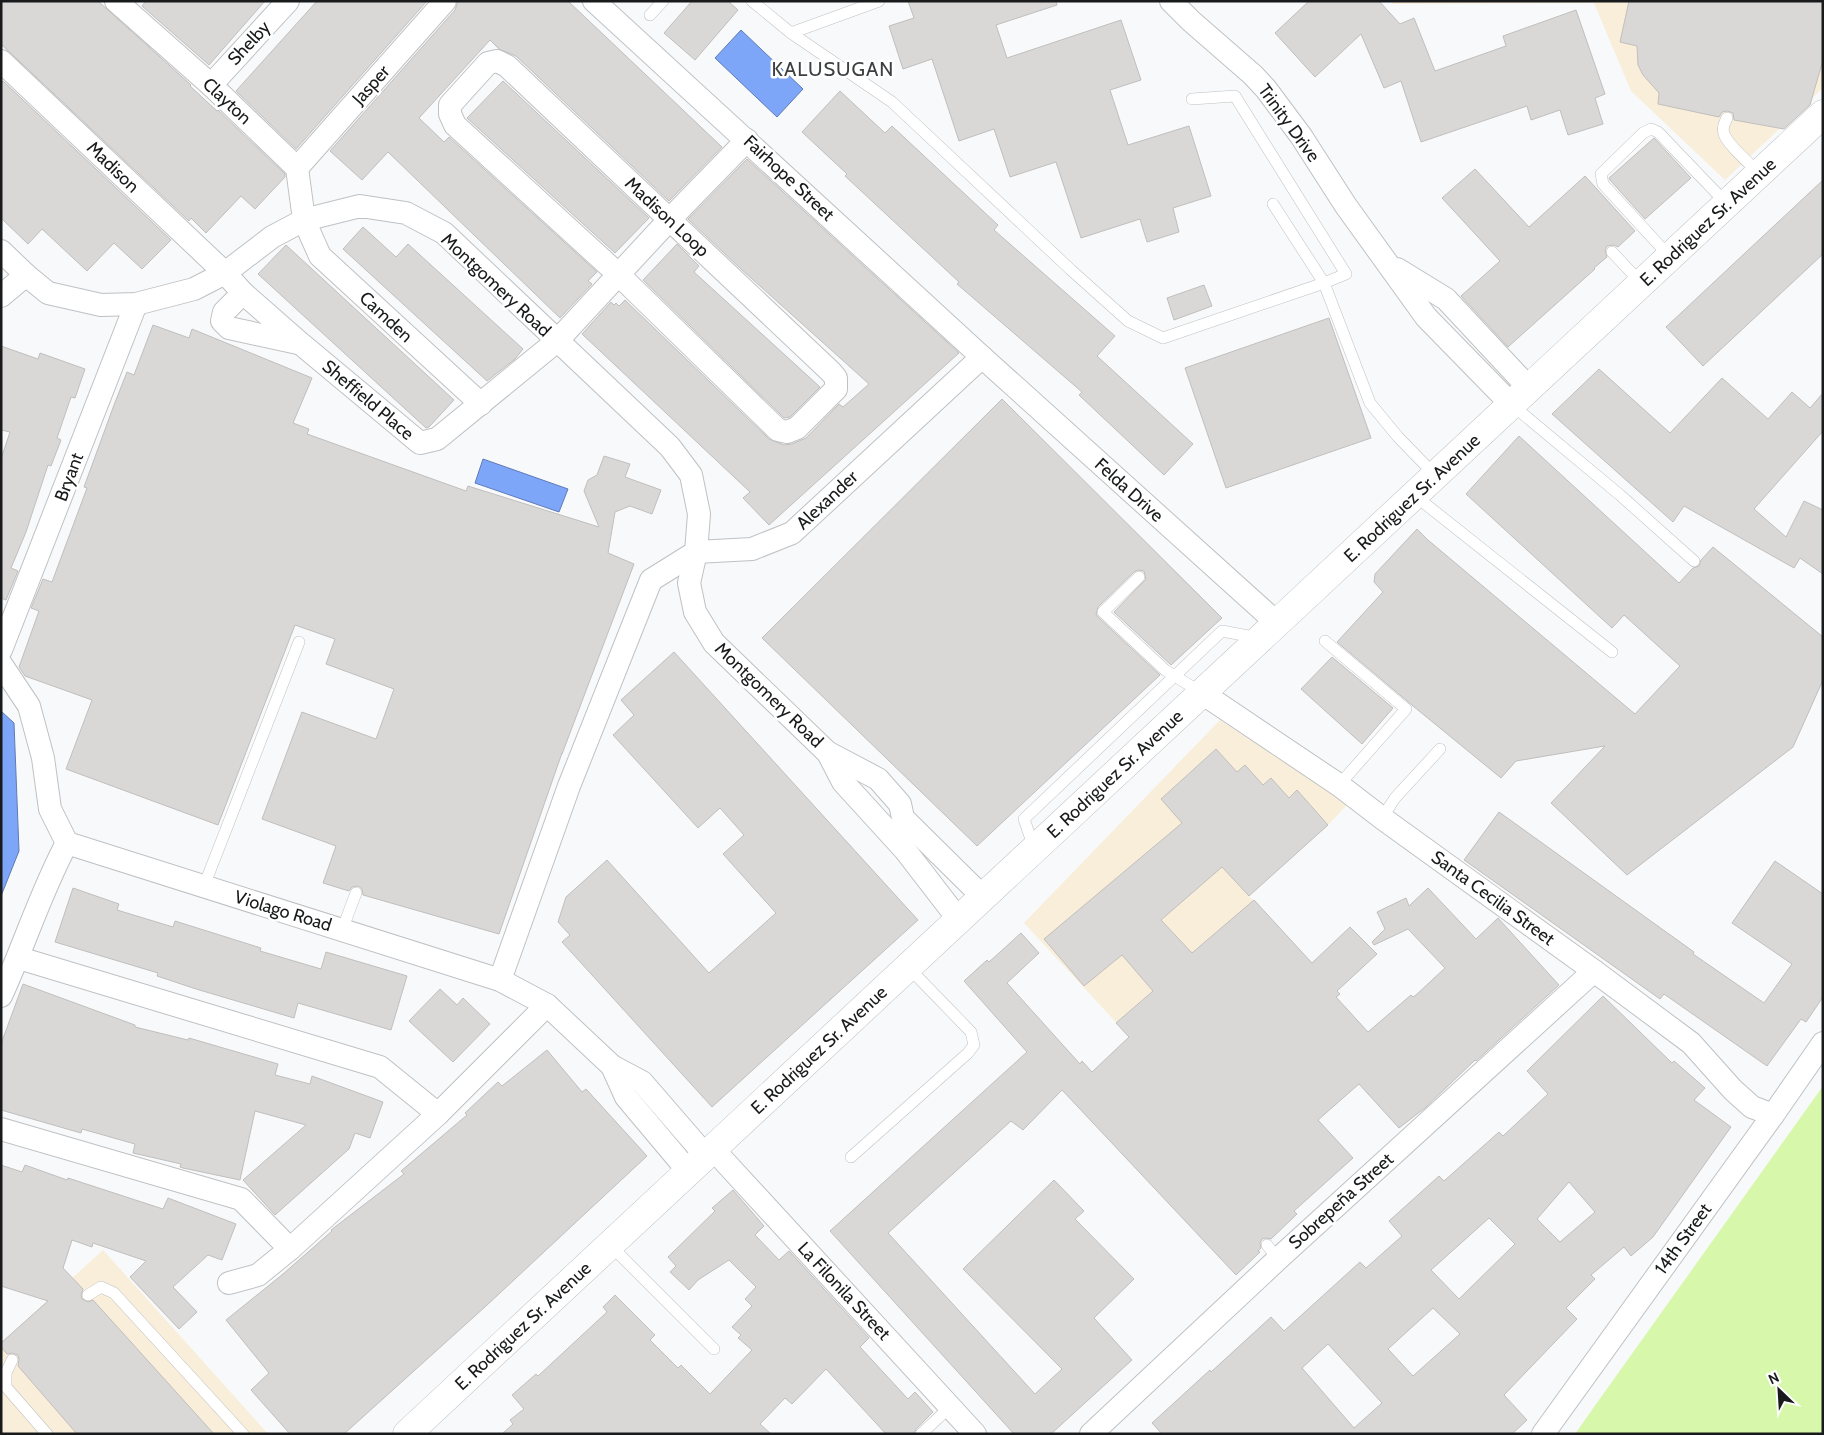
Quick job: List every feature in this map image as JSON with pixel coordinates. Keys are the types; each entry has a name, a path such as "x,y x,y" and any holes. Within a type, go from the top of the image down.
{"main road":[{"name":"E. Rodriguez Sr. Avenue","path":"407,1434 1823,114"}],"street":[{"name":"Shelby","path":"211,85 288,1"},
{"name":"Jasper","path":"297,168 445,1"},
{"name":"Fairhope Street","path":"594,1 982,357"},
{"name":"Trinity Drive","path":"1171,1 1190,21 1253,75 1266,89 1301,136 1346,206 1387,263 1446,299 1520,396"},
{"name":"Clayton","path":"120,3 211,85 297,168"},
{"name":"Madison","path":"1,60 225,273"},
{"name":"Madison Loop","path":"497,61 507,66 669,220 836,378 836,389 797,428 787,432 778,430 620,275 455,124 450,114 450,105 488,63 497,61"},
{"name":"Montgomery Road","path":"556,341 747,140"},
{"path":"297,168 304,220"},
{"name":"Montgomery Road","path":"1,251 48,293 101,305 136,304 194,289 225,273 272,237 304,220 360,206 406,213 444,233 670,447 691,475 699,514 696,552 688,584 695,612 714,643 828,752 858,770 878,779 900,804 903,818 913,843 959,920"},
{"name":"Camden","path":"304,220 320,256 481,404"},
{"name":"Sheffield Place","path":"225,273 243,293 300,343 420,443 437,439 556,341"},
{"path":"1,296 26,275"},
{"name":"Sheffield Place","path":"243,293 224,312 222,322 229,328 300,343"},
{"name":"Bryant","path":"1,650 136,304"},
{"name":"Alexander","path":"500,980 572,777 651,580 696,552 752,549 792,533 982,357"},
{"name":"Felda Drive","path":"982,357 1269,631"},
{"path":"1,664 29,706 43,758 50,809 67,843 57,862 19,958 1,996"},
{"name":"Santa Cecilia Street","path":"1202,694 1339,785 1594,971 1691,1043 1733,1090 1752,1107 1773,1115"},
{"name":"Montgomery Road","path":"828,752 843,782 913,843 983,897"},
{"name":"Violago Road","path":"67,843 500,980 547,1005 612,1066 642,1082 702,1159"},
{"path":"19,958 380,1067 438,1114"},
{"name":"Sobrepeña Street","path":"1102,1430 1273,1252 1594,971"},
{"path":"229,1283 258,1275 290,1249 438,1114 547,1005"},
{"name":"14th Street","path":"1543,1434 1823,1043"},
{"path":"1,1130 241,1198 290,1249"},
{"name":"La Filonila Street","path":"702,1159 975,1434"}],"lane":[{"path":"650,15 663,1"},
{"path":"752,1 791,33 892,102 1128,321 1163,338 1346,274 1235,96 1192,99"},
{"path":"791,33 879,1"},
{"path":"1726,118 1723,126 1724,134 1736,150 1760,173"},
{"path":"1670,257 1604,184 1602,179 1601,174 1607,167 1643,133 1651,128 1658,132 1727,204"},
{"path":"1273,204 1324,283 1370,404 1435,476"},
{"path":"1612,252 1642,284"},
{"path":"1520,396 1620,496 1694,562"},
{"path":"1414,496 1612,652"},
{"path":"1139,577 1103,612 1170,673 1202,694"},
{"path":"1034,850 1019,815 1170,673 1222,631 1269,631"},
{"path":"1324,641 1406,709 1339,785"},
{"path":"204,886 299,642"},
{"path":"1382,818 1395,798 1440,749"},
{"path":"342,930 356,893"},
{"path":"852,1157 968,1053 974,1044 970,1032 908,967"},
{"path":"610,1245 714,1349"},
{"path":"88,1295 101,1287 114,1293 243,1434"},
{"path":"12,1360 6,1373 6,1387 47,1434"},
{"path":"921,1434 950,1407"}],"shaded area":[{"path":"1391,1 1823,1 1823,88 1725,180 1631,91 1594,3 1393,4"},
{"path":"1220,720 1348,804 1328,825 1249,896 1340,994 1203,1116 1024,923"},
{"path":"103,1250 268,1434 1,1434 1,1343"}],"green space":[{"path":"1823,1086 1823,1434 1575,1434 1594,1407"}],"water":[{"path":"741,30 803,89 777,117 715,58"},
{"path":"483,459 568,489 559,512 475,483"},
{"path":"1,711 14,723 19,851 1,896"}],"building":[{"path":"1,1 98,1 218,110 285,174 285,177 255,209 241,196 206,233 191,218 189,221 1,44"},
{"path":"146,1 265,1 209,65 142,6"},
{"path":"317,1 427,1 296,149 236,91"},
{"path":"458,1 568,1 722,147 669,201 516,56 499,49 490,40 419,118 444,142 449,137 597,272 588,281 592,284 560,318 388,152 362,180 330,151 455,10"},
{"path":"692,1 728,1 738,10 695,60 664,33"},
{"path":"908,1 1056,1 1057,5 996,25 1007,58 1121,20 1141,80 1110,90 1128,145 1189,126 1211,196 1173,208 1179,232 1147,242 1140,219 1081,238 1056,162 1010,177 994,129 959,141 932,59 903,69 889,26 914,18"},
{"path":"1309,1 1379,1 1400,24 1414,18 1435,71 1506,46 1503,36 1576,10 1605,94 1595,98 1603,124 1568,135 1560,110 1531,120 1527,106 1421,142 1401,81 1384,88 1361,34 1315,77 1275,33"},
{"path":"1629,1 1823,1 1823,60 1810,105 1784,129 1734,120 1733,113 1727,111 1722,112 1719,117 1658,104 1659,93 1643,75 1638,65 1637,46 1620,42"},
{"path":"3,81 171,240 142,269 114,243 87,271 42,229 28,244 1,218 1,83"},
{"path":"503,81 649,218 615,253 467,118"},
{"path":"840,91 885,133 892,126 998,225 994,230 1115,336 1097,356 1193,444 1164,475 1079,395 1082,392 957,284 959,282 845,176 847,174 802,132"},
{"path":"1654,138 1691,178 1645,219 1609,178"},
{"path":"747,159 959,353 769,525 743,498 750,492 582,334 611,302 619,306 625,300 769,439 784,445 806,438 839,404 843,407 869,384 688,219"},
{"path":"1475,169 1529,227 1585,176 1635,231 1618,247 1614,245 1607,246 1605,250 1607,257 1508,347 1461,296 1500,261 1442,198"},
{"path":"1823,180 1823,254 1703,366 1666,327"},
{"path":"363,227 396,257 408,244 523,349 515,359 487,381 343,249"},
{"path":"677,244 699,266 694,272 820,387 790,417 784,418 643,280"},
{"path":"286,245 454,400 429,427 426,428 258,274"},
{"path":"1204,285 1212,306 1174,320 1167,298"},
{"path":"1329,318 1371,438 1226,488 1185,368"},
{"path":"153,325 189,338 192,329 312,378 293,423 309,429 307,434 466,491 468,486 599,527 584,491 588,480 597,475 604,456 630,464 625,477 661,490 652,514 630,506 615,512 608,553 634,564 562,753 499,934 363,895 362,889 358,886 352,887 349,891 323,883 336,846 262,819 302,712 376,739 394,689 326,664 335,639 295,625 218,825 66,769 92,700 25,676 19,667 39,611 31,608 43,579 52,582 87,488 84,487 114,405 127,372 134,375"},
{"path":"1,346 38,359 40,353 85,369 75,398 71,397 57,438 61,440 51,466 48,465 26,532 11,568 18,571 6,600 1,598 1,459 10,432 1,430"},
{"path":"1599,369 1670,433 1722,378 1768,419 1792,392 1810,408 1823,393 1823,431 1754,509 1786,537 1804,501 1823,510 1823,574 1800,558 1794,568 1684,506 1673,522 1552,414"},
{"path":"1002,399 1222,618 1171,665 1114,612 1146,579 1144,571 1138,570 1134,572 1098,607 1096,614 1160,675 977,846 762,638"},
{"path":"1519,436 1679,583 1693,568 1699,566 1701,560 1713,547 1823,637 1823,680 1793,747 1627,875 1551,803 1605,746 1516,761 1501,778 1337,642 1383,592 1374,582 1375,574 1417,529 1635,714 1680,666 1624,615 1612,628 1466,494"},
{"path":"674,652 918,920 712,1107 562,942 570,935 558,922 566,897 607,860 709,973 776,913 723,854 744,835 720,808 698,828 613,735 634,715 621,700"},
{"path":"1332,657 1393,708 1362,744 1301,689"},
{"path":"1216,749 1237,772 1245,765 1263,785 1271,778 1289,798 1297,790 1328,825 1249,896 1222,867 1161,920 1192,953 1254,900 1312,963 1350,927 1377,954 1337,991 1340,994 1336,997 1368,1032 1411,995 1413,997 1416,995 1445,968 1408,929 1374,945 1372,942 1385,929 1377,912 1406,898 1409,906 1428,888 1476,939 1498,918 1559,985 1475,1060 1426,1107 1399,1128 1359,1084 1318,1120 1353,1158 1294,1211 1297,1214 1271,1239 1262,1239 1260,1243 1261,1248 1258,1251 1260,1252 1236,1275 1062,1090 1023,1130 1011,1121 888,1233 1035,1394 1062,1369 963,1269 1054,1180 1084,1211 1075,1219 1134,1279 1094,1318 1132,1360 1051,1434 1014,1434 830,1231 1027,1052 964,981 987,960 989,962 1021,933 1039,953 1007,983 1080,1064 1082,1061 1092,1072 1129,1037 1116,1023 1153,991 1122,955 1084,986 1044,939 1182,823 1161,799"},
{"path":"1499,812 1694,952 1693,954 1764,1003 1792,964 1732,923 1775,861 1823,894 1823,997 1806,1022 1801,1019 1767,1066 1664,994 1660,999 1464,860"},
{"path":"73,888 119,904 117,910 173,927 175,921 261,948 260,951 321,969 326,952 407,976 391,1030 298,1003 294,1018 196,989 157,976 158,973 55,942"},
{"path":"23,984 135,1025 135,1027 188,1040 189,1038 278,1064 275,1075 310,1084 312,1076 383,1102 370,1138 355,1133 349,1149 275,1215 243,1180 306,1125 255,1111 240,1180 183,1168 180,1167 181,1164 133,1153 135,1144 82,1129 81,1133 1,1110 1,1044"},
{"path":"440,989 457,1005 463,998 490,1024 453,1062 409,1021"},
{"path":"1603,996 1672,1063 1674,1061 1705,1088 1694,1100 1731,1127 1653,1237 1631,1256 1624,1247 1591,1275 1595,1279 1566,1308 1577,1319 1504,1395 1527,1420 1512,1434 1162,1434 1152,1423 1210,1370 1211,1372 1271,1317 1284,1331 1360,1262 1366,1268 1402,1236 1389,1221 1439,1176 1444,1181 1499,1132 1503,1136 1548,1094 1527,1071","holes":["1569,1182 1595,1212 1560,1242 1537,1219","1489,1218 1515,1244 1459,1299 1431,1270","1433,1308 1460,1334 1413,1376 1388,1349","1328,1344 1382,1403 1354,1428 1302,1368"]},
{"path":"547,1050 582,1092 586,1089 647,1156 486,1306 344,1434 290,1434 251,1390 269,1373 226,1320 283,1274 331,1230 404,1174 401,1171 467,1115 465,1113 498,1082 502,1086"},
{"path":"1,1165 22,1172 25,1165 67,1180 68,1178 163,1209 168,1198 236,1224 222,1260 208,1255 173,1287 197,1312 179,1329 130,1277 146,1261 93,1243 92,1247 72,1240 63,1268 83,1289 82,1299 88,1302 93,1300 214,1434 77,1434 18,1366 18,1355 7,1354 1,1347 1,1343 48,1301 1,1286"},
{"path":"733,1190 764,1226 755,1235 779,1260 789,1251 869,1338 860,1347 908,1399 915,1392 933,1412 916,1429 914,1434 886,1434 826,1369 792,1404 785,1398 760,1424 771,1434 502,1434 513,1424 510,1420 524,1409 512,1395 536,1374 538,1376 607,1312 603,1307 615,1295 655,1335 650,1340 678,1368 681,1365 710,1394 752,1350 738,1338 741,1335 732,1327 752,1306 745,1299 756,1287 729,1260 698,1280 689,1290 670,1272 676,1266 668,1257 715,1211 712,1208"}],"district":[{"name":"KALUSUGAN","path":"833,69"}]}
